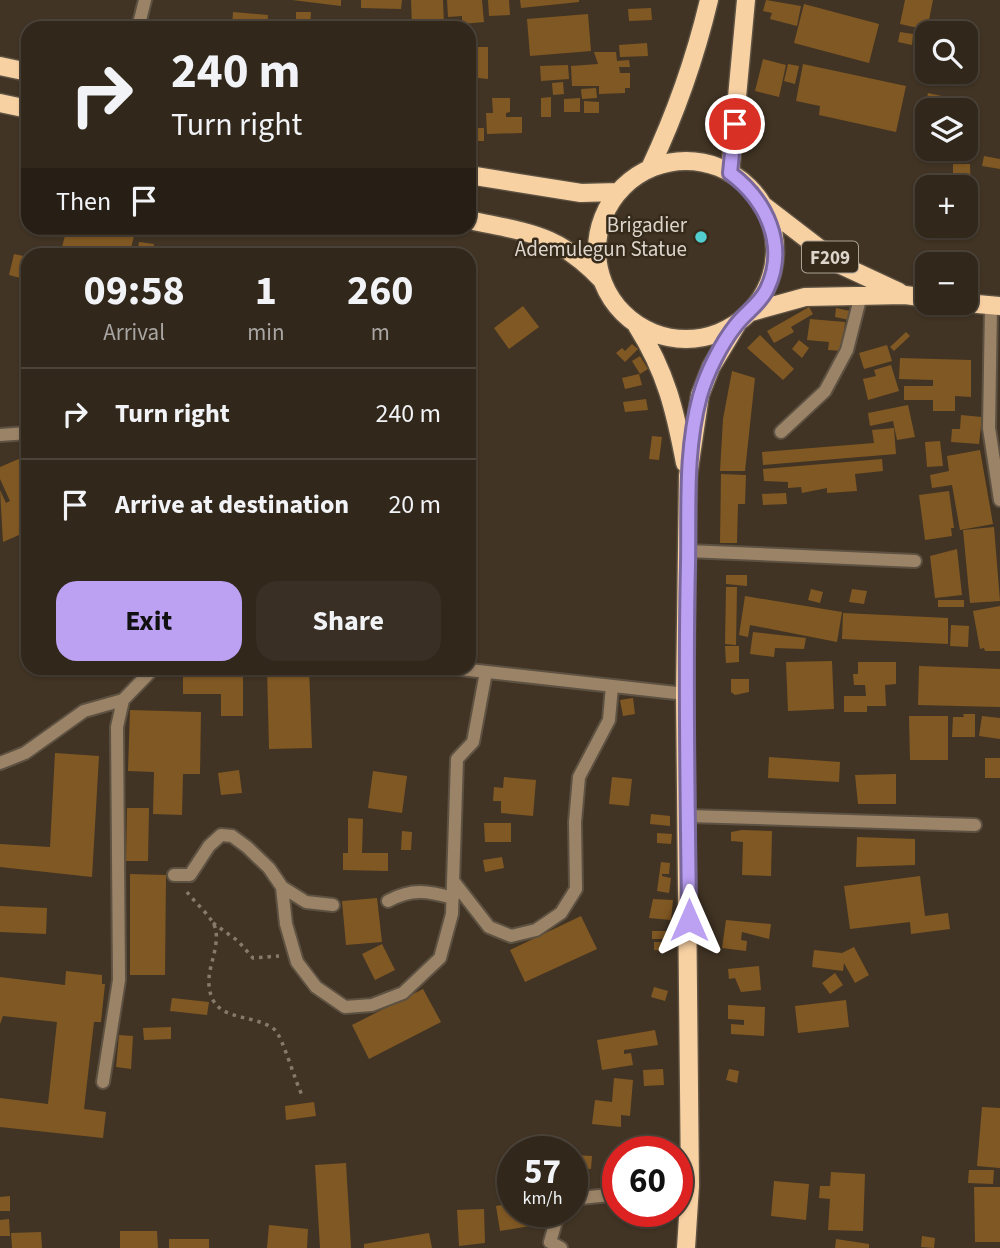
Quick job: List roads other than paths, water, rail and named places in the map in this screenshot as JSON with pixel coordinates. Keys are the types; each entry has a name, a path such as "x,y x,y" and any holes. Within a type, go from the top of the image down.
{"main road":[{"path":"650,168 671,125 695,59 709,0"},
{"path":"730,173 746,0"},
{"path":"0,66 21,70"},
{"path":"0,103 21,108"},
{"name":"F209","path":"476,222 536,235 561,244 602,280 617,304 635,324 676,339 697,339 718,334 737,324 751,312 767,288 775,261 773,233 763,206 749,187 730,173 704,163 677,161 650,168 618,192 605,212 598,234 597,257 602,280"},
{"path":"476,177 581,193 618,192"},
{"name":"F209","path":"763,206 841,265 905,295"},
{"name":"F209","path":"751,312 805,297 915,296"},
{"path":"978,304 996,306"},
{"path":"635,324 649,345 672,397 688,476"},
{"path":"685,1136 689,816 685,694 688,476 700,395 711,367 737,324"},
{"path":"685,1227 686,1248"}],"street":[{"path":"140,21 145,0"},
{"path":"781,432 825,391 847,349 861,295"},
{"path":"996,306 989,428 1000,500"},
{"path":"0,435 21,434"},
{"path":"688,551 915,561"},
{"path":"476,671 685,694"},
{"path":"282,887 286,924 297,962 316,987 345,1007 372,1005 403,993 440,958 453,898 457,759 473,742 486,672"},
{"path":"0,763 25,753 84,711 123,700 147,675"},
{"path":"454,882 489,927 511,936 536,930 561,912 576,889 575,822 579,777 609,720 612,686"},
{"path":"103,1082 119,979 117,727 123,700"},
{"path":"689,816 975,825"},
{"path":"174,875 190,875 209,846 221,835 232,836 269,868 282,887 306,902 333,905"},
{"path":"388,901 408,890 428,891 453,898"},
{"path":"554,1227 550,1242 561,1248"}],"place":[{"name":"Brigadier Ademulegun Statue","path":"701,237"}]}
